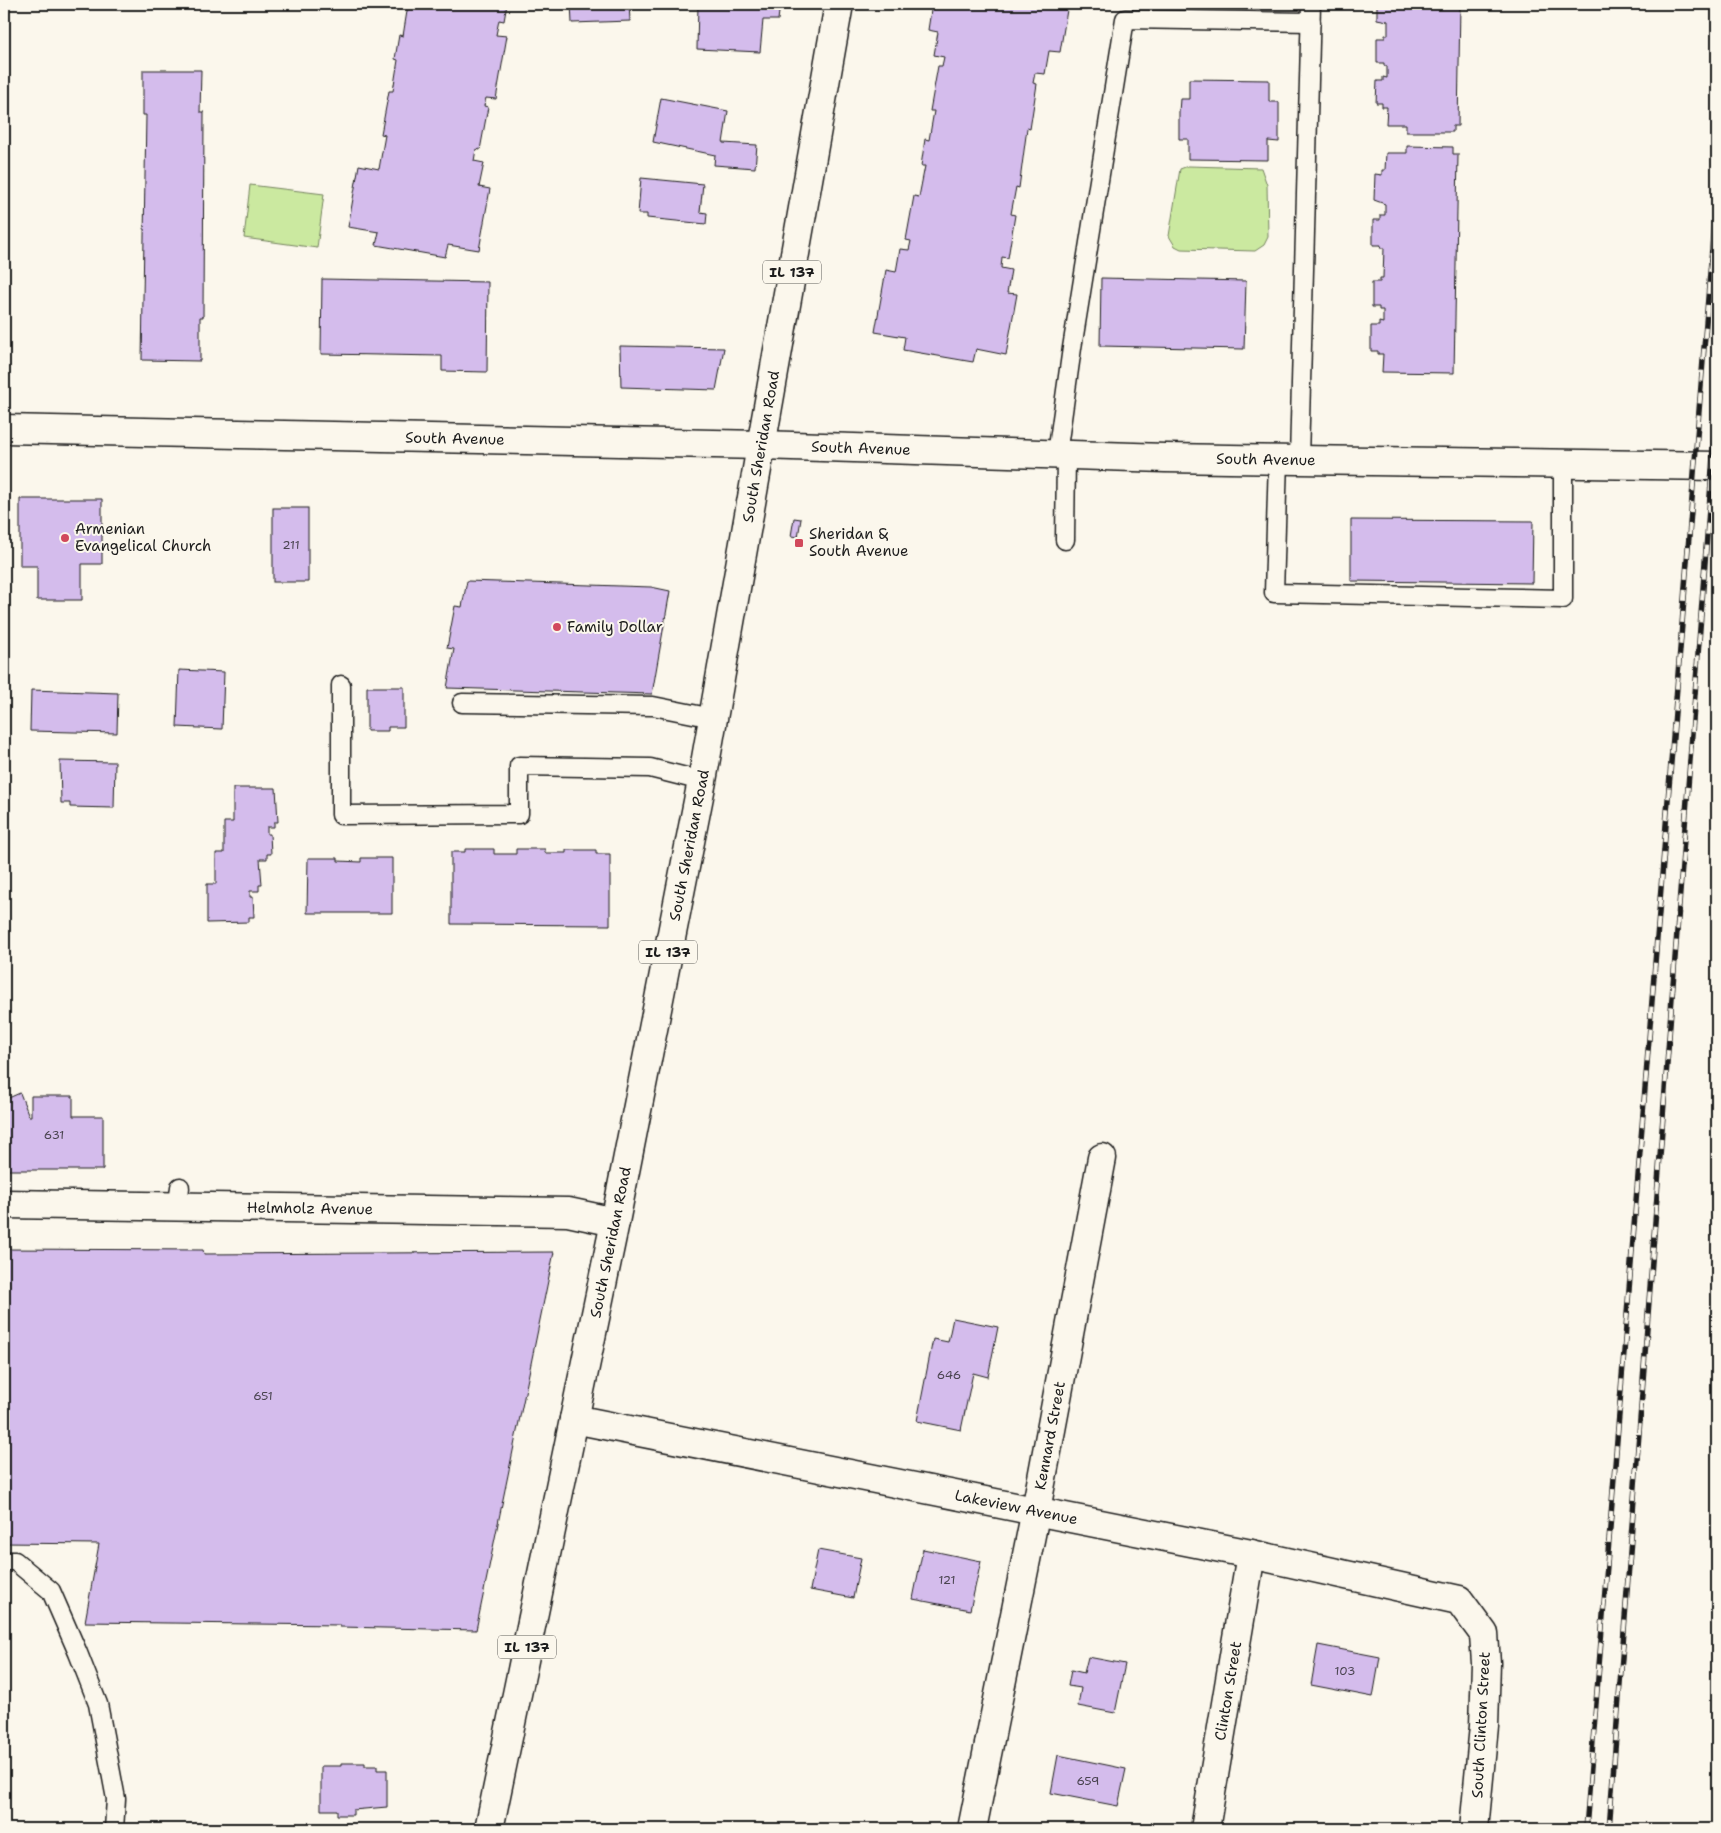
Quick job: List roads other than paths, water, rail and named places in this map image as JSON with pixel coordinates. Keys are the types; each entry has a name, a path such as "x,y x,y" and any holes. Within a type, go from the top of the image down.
{"main road":[{"name":"South Sheridan Road","path":"489,1829 615,1222 702,781 839,4"},
{"name":"South Avenue","path":"4,429 761,445 1062,455 1717,466"},
{"name":"Kennard Street","path":"972,1829 1036,1510 1102,1158"},
{"name":"Helmholz Avenue","path":"4,1204 179,1196 568,1212 615,1222"},
{"name":"Lakeview Avenue","path":"574,1419 1036,1510 1251,1554 1459,1600"},
{"name":"Clinton Street","path":"1205,1829 1251,1554"},
{"name":"South Clinton Street","path":"1459,1600 1484,1634 1486,1662 1484,1726 1474,1829"}],"lane":[{"path":"1311,4 1289,459 1274,592 1563,598 1563,463"},
{"path":"1065,540 1062,455 1074,339 1126,11 1310,22"},
{"path":"341,685 341,815 519,814 519,766 650,768 702,781"},
{"path":"462,703 653,706 713,718"},
{"path":"4,1561 15,1561 51,1591 78,1653 98,1704 116,1799 114,1829"}],"railway":[{"path":"1586,1829 1717,185"},
{"path":"1609,1829 1717,404"}],"place":[{"name":"Armenian Evangelical Church","path":"65,538"},
{"name":"Sheridan & South Avenue","path":"799,543"},
{"name":"Family Dollar","path":"557,627"}]}
